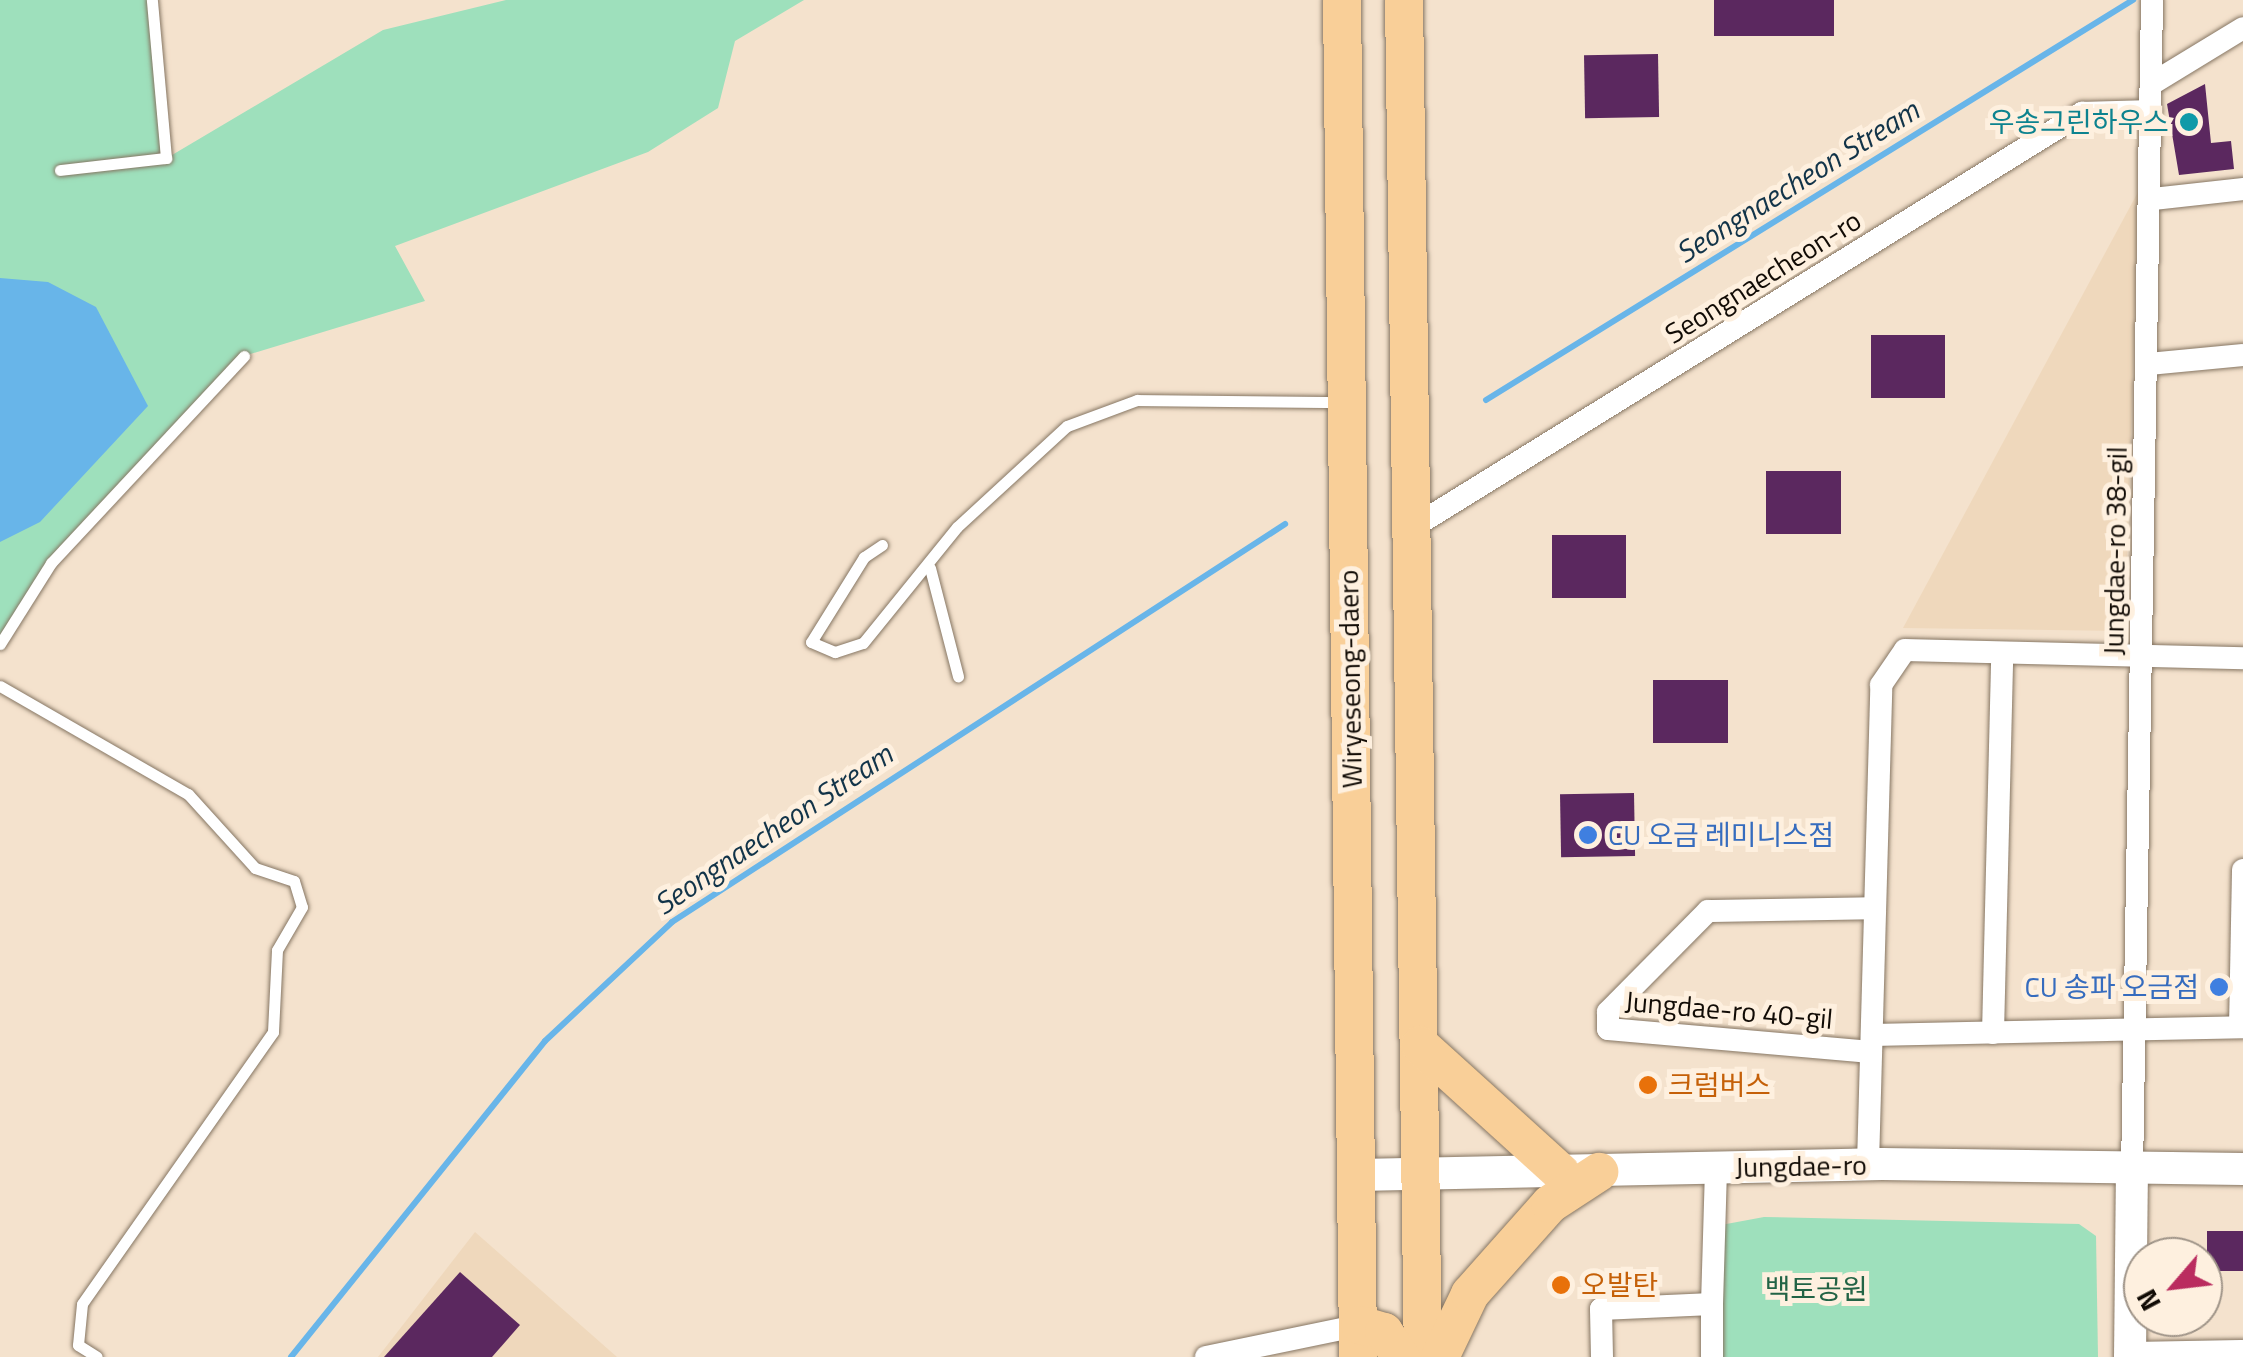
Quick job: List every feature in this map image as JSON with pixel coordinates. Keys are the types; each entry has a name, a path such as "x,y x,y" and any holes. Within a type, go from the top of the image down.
{"main road":[{"name":"Wiryeseong-daero","path":"1342,0 1344,402 1359,1341"},
{"path":"1404,0 1415,526 1423,1357"},
{"path":"1420,1045 1561,1173"},
{"name":"Jungdae-ro","path":"1358,1175 1868,1164 2132,1171 2243,1168"},
{"path":"2130,1355 2132,1171"},
{"path":"1440,1357 1470,1294 1550,1204 1599,1172"},
{"path":"1359,1341 1384,1332 1400,1357"}],"street":[{"name":"Jungdae-ro 38-gil","path":"2132,1171 2153,199 2152,0"},
{"path":"2152,78 2243,28"},
{"name":"Seongnaecheon-ro","path":"1415,526 2082,114 2152,111"},
{"path":"2153,199 2243,189"},
{"path":"2149,364 2243,355"},
{"name":"Jungdae-ro 40-gil","path":"1868,1164 1882,686 1905,650 2243,658"},
{"path":"1994,1032 2002,652"},
{"path":"1871,1044 1994,1032 2242,1027 2243,870"},
{"name":"Jungdae-ro 40-gil","path":"1871,1044 1608,1029 1608,1012 1708,911 1875,908"},
{"path":"1712,1357 1716,1168"},
{"path":"1602,1357 1601,1309 1712,1304"},
{"path":"1206,1357 1359,1341"},
{"path":"2130,1355 2243,1350"}],"lane":[{"path":"60,170 166,158 152,0"},
{"path":"0,644 51,563 244,356"},
{"path":"882,545 864,557 812,642 835,652 862,643 930,568 958,527 1068,426 1137,400 1344,402"},
{"path":"930,568 958,676"},
{"path":"0,686 188,794 254,868 294,881 302,907 278,950 273,1032 82,1304 78,1346 97,1357"}],"shaded area":[{"path":"2138,192 2125,631 1903,628"},
{"path":"475,1232 617,1357 378,1357"}],"green space":[{"path":"0,0 152,0 167,158 383,30 506,0 804,0 735,41 718,108 648,152 395,246 425,301 244,356 51,563 0,644"},
{"name":"백토공원","path":"1764,1217 2079,1224 2096,1236 2098,1357 1720,1357 1721,1225"}],"water":[{"path":"0,278 48,282 96,307 148,406 40,522 0,542"}],"building":[{"path":"1714,0 1834,0 1834,36 1714,36"},
{"path":"1658,54 1659,117 1585,118 1584,55"},
{"name":"우송그린하우스","path":"2205,84 2211,143 2231,141 2234,169 2179,175 2167,104"},
{"path":"1871,335 1945,335 1945,398 1871,398"},
{"path":"1766,471 1841,471 1841,534 1766,534"},
{"path":"1552,535 1626,535 1626,598 1552,598"},
{"path":"1653,680 1728,680 1728,743 1653,743"},
{"path":"1634,793 1635,856 1561,857 1560,794"},
{"path":"2207,1231 2243,1231 2243,1271 2223,1271 2223,1237 2207,1237"},
{"path":"460,1272 520,1325 492,1357 384,1357"}],"waterway":[{"name":"Seongnaecheon Stream","path":"1486,400 2133,0"},
{"name":"Seongnaecheon Stream","path":"291,1357 545,1041 672,922 1285,524"}],"place":[{"name":"우송그린하우스","path":"2189,122"},
{"name":"CU 오금 레미니스점","path":"1588,835"},
{"name":"CU 송파 오금점","path":"2219,987"},
{"name":"크럼버스","path":"1648,1085"},
{"name":"오발탄","path":"1561,1285"}]}
